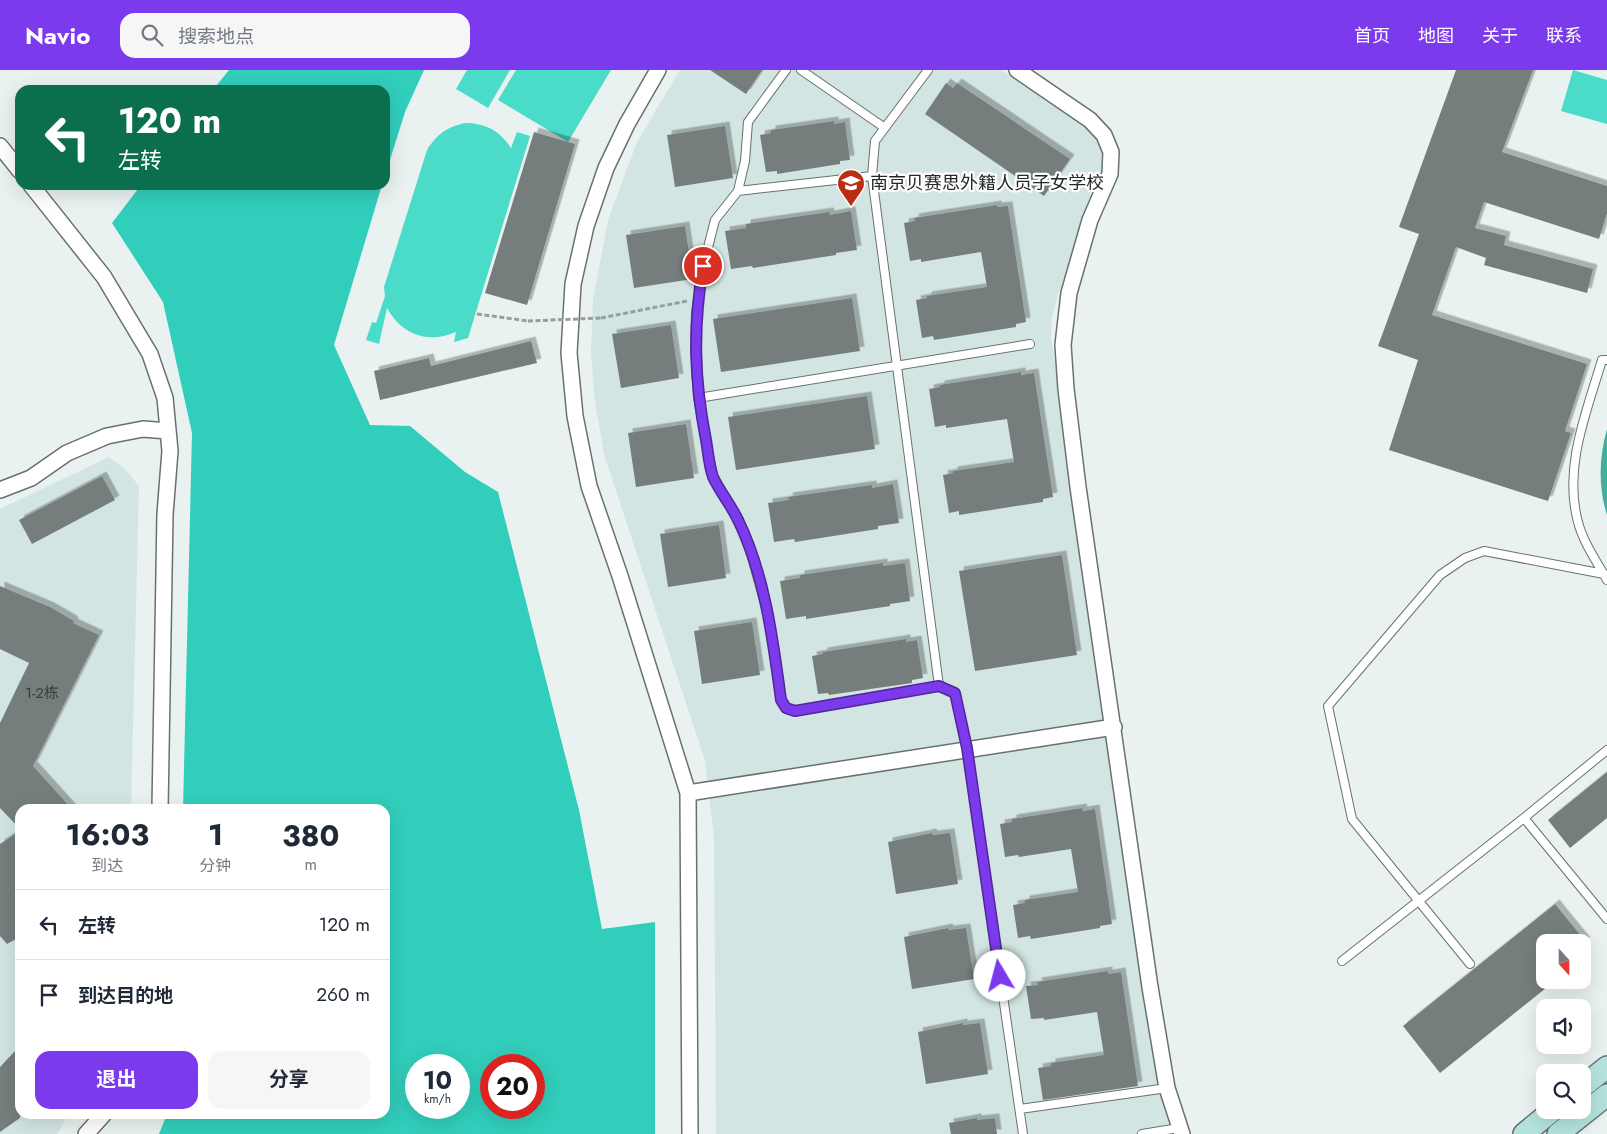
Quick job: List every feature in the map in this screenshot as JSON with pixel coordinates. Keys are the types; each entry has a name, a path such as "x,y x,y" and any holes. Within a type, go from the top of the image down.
{"street":[{"path":"658,70 606,168 586,226 573,284 569,353 575,416 589,486 620,576 688,793 690,1134"},
{"path":"1017,70 1090,120 1104,135 1111,152 1110,174 1084,238 1069,293 1063,345 1066,389 1078,487 1150,988 1167,1088 1180,1131"},
{"path":"0,146 15,165"},
{"path":"35,190 104,277 150,354 165,398 170,451 165,514 160,804"},
{"path":"0,490 31,478 67,453 107,436 143,428 168,431"},
{"path":"688,793 967,748 1114,727"},
{"path":"1591,1079 1607,1067"},
{"path":"1558,1134 1607,1095"},
{"path":"86,1134 100,1119"},
{"path":"1524,1134 1542,1119"}],"lane":[{"path":"786,70 748,122 745,161 738,191 715,220 703,266 698,299 695,348 698,398 713,476 739,520 752,554 769,618 781,700 786,708 795,711 939,686 955,693 967,748 1023,1134"},
{"path":"801,70 884,128"},
{"path":"928,70 875,140 872,176 939,686"},
{"path":"738,191 872,176"},
{"path":"698,398 1030,344"},
{"path":"1605,577 1577,521 1574,479 1579,436 1602,360 1607,360"},
{"path":"1470,964 1417,902 1352,819 1328,706 1440,575 1465,558 1484,551 1605,577"},
{"path":"1342,961 1607,750"},
{"path":"1524,818 1607,919"},
{"path":"1020,1109 1167,1088"},
{"path":"1142,1134 1180,1131"}],"path":[{"path":"477,314 528,321 601,318 698,299"}],"shaded area":[{"path":"229,70 424,70 405,112 390,160 390,85 217,85"},
{"path":"467,70 510,70 488,108 456,89"},
{"path":"516,70 611,70 568,142 498,100"},
{"path":"680,70 1001,70 1095,134 1105,147 1106,173 1058,294 1052,317 1051,337 1164,1077 1180,1134 716,1134 714,837 705,761 604,454 595,402 591,353 593,300 608,220 637,142"},
{"path":"1573,70 1607,80 1607,124 1561,111"},
{"path":"465,123 473,123 492,129 511,148 517,132 530,136 468,338 454,342 456,332 436,337 417,335 400,325 387,308 379,344 366,340 372,322 376,323 385,296 384,287 427,150 443,132"},
{"path":"137,190 380,190 334,345 370,425 410,426 465,472 498,492 579,810 602,929 655,922 655,1134 159,1134 165,1119 390,1119 390,804 183,804 192,433 163,302 112,223"},
{"path":"1607,429 1607,515 1602,494 1601,461"},
{"path":"109,457 126,470 139,486 131,804 15,804 15,1119 66,1119 57,1134 0,1134 0,509"}],"building":[{"path":"710,70 762,70 746,94"},
{"path":"1456,70 1533,70 1502,152 1607,186 1607,213 1599,239 1484,202 1475,228 1506,236 1504,245 1593,269 1587,293 1484,265 1486,258 1456,247 1432,315 1587,364 1565,431 1571,433 1548,501 1389,450 1418,360 1378,346 1419,234 1399,227"},
{"path":"946,83 953,88 957,83 1070,159 1044,196 925,114"},
{"path":"834,121 834,124 845,122 850,160 840,161 840,164 777,174 777,171 766,172 760,135 771,133 771,130"},
{"path":"725,126 733,178 675,187 667,135"},
{"path":"534,132 575,144 527,305 485,293"},
{"path":"997,205 997,207 1008,206 1026,322 1016,324 1016,327 934,340 933,336 922,338 916,300 927,298 927,296 987,287 981,252 921,262 921,259 910,261 904,223 915,221 914,218"},
{"path":"851,211 857,250 753,268 752,266 731,269 725,231 746,228 746,224 829,212 830,215"},
{"path":"685,226 693,279 634,288 626,235"},
{"path":"852,298 860,351 721,372 713,319"},
{"path":"671,325 679,378 621,388 612,334"},
{"path":"531,341 537,363 380,400 374,371 429,358 431,366"},
{"path":"1021,372 1021,375 1034,373 1053,497 1043,499 1043,502 959,515 959,511 949,513 943,475 953,473 953,471 1014,462 1007,419 946,428 946,425 935,427 929,389 940,387 940,385"},
{"path":"867,396 875,449 736,470 728,417"},
{"path":"686,424 694,478 636,487 628,433"},
{"path":"102,476 115,500 32,544 19,520"},
{"path":"893,484 899,523 878,526 878,529 795,542 794,539 774,542 768,503 789,500 788,497 872,485 872,488"},
{"path":"719,525 726,578 668,587 660,534"},
{"path":"1062,555 1077,655 975,671 959,571"},
{"path":"883,563 883,566 905,563 910,601 890,604 890,606 806,619 806,616 786,619 780,581 800,578 800,575"},
{"path":"0,586 50,607 74,621 73,623 99,635 33,766 67,804 15,804 15,824 0,808 0,723 29,663 0,649"},
{"path":"752,622 760,675 702,684 694,631"},
{"path":"906,639 906,642 917,640 923,678 912,680 912,683 829,695 828,693 818,694 812,656 823,654 823,652"},
{"path":"1607,772 1607,818 1570,848 1548,820"},
{"path":"1082,808 1083,811 1095,809 1112,924 1100,926 1100,928 1031,939 1030,936 1018,938 1013,905 1025,903 1025,900 1078,892 1071,849 1019,857 1018,855 1005,857 1000,824 1012,822 1012,819"},
{"path":"932,833 933,835 950,833 958,884 896,894 888,842"},
{"path":"15,834 15,940 7,944 0,936 0,844"},
{"path":"1555,904 1579,934 1536,934 1536,989 1545,989 1440,1073 1403,1026"},
{"path":"948,928 949,930 966,928 974,979 912,989 904,937"},
{"path":"1108,971 1108,974 1121,972 1138,1086 1043,1100 1038,1068 1051,1066 1051,1063 1104,1055 1097,1012 1044,1020 1044,1018 1031,1019 1026,986 1038,985 1037,982"},
{"path":"963,1023 963,1025 980,1023 988,1074 926,1084 918,1032"},
{"path":"15,1051 15,1119 19,1119 0,1132 0,1067"},
{"path":"977,1118 977,1120 995,1118 997,1134 951,1134 949,1123"}],"place":[{"name":"南京贝赛思外籍人员子女学校","path":"851,207"}],"route":[{"path":"703,266 696,313 695,348 698,398 713,476 739,520 752,554 769,618 781,700 786,708 795,711 939,686 955,693 967,748 1000,976"}]}
